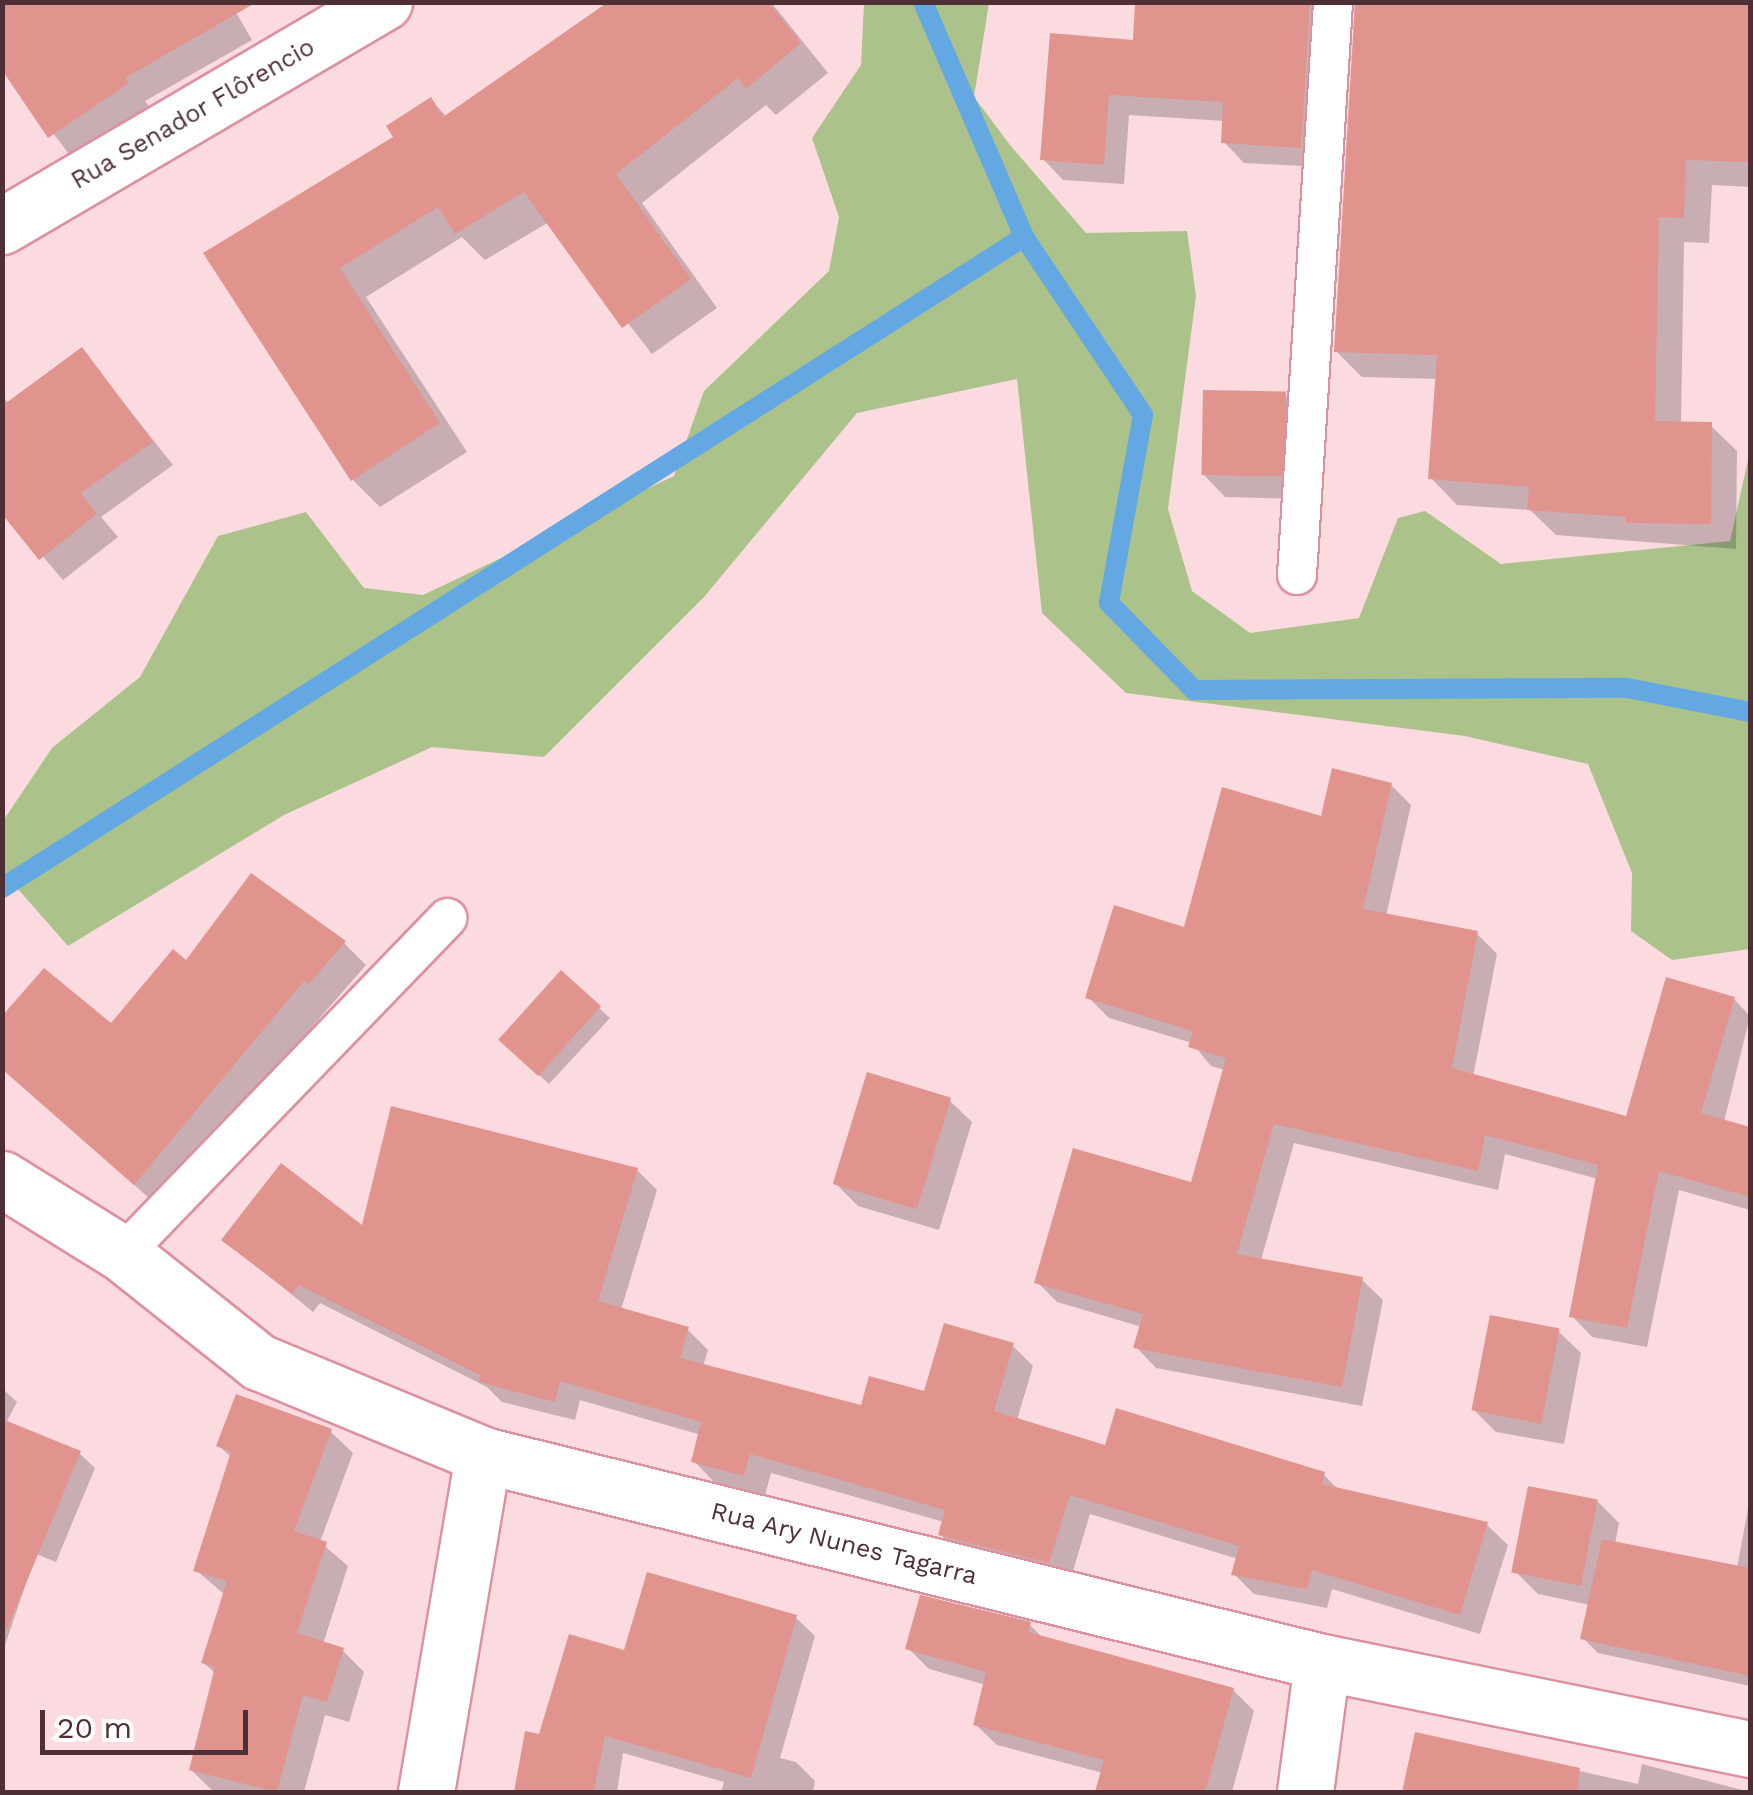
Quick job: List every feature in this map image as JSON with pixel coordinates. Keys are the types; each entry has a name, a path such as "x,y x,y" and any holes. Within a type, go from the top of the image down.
{"street":[{"name":"Rua Senador Flôrencio","path":"2,226 384,2"},
{"name":"Rua Ary Nunes Tagarra","path":"2,1179 122,1254 260,1362 483,1456 1322,1662 1750,1749"},
{"path":"426,1792 483,1456"},
{"path":"1306,1792 1322,1662"}],"lane":[{"path":"1297,575 1333,2"},
{"path":"122,1254 447,918"}],"green space":[{"path":"864,3 989,3 974,97 1086,233 1187,231 1196,296 1168,509 1192,591 1250,633 1359,618 1398,518 1425,511 1501,564 1730,541 1750,451 1750,949 1672,960 1631,931 1632,873 1588,764 1465,736 1126,693 1042,613 1017,379 857,413 704,597 544,757 432,747 284,815 68,946 3,872 3,821 52,748 140,677 218,536 306,512 364,588 423,595 674,476 704,391 829,271 839,217 812,138 861,65"}],"building":[{"path":"2,2 257,2 125,78 129,83 48,138 2,70"},
{"path":"608,2 768,2 801,43 746,89 738,78 616,174 691,279 622,328 524,192 455,234 438,207 340,268 440,423 351,481 203,253 393,137 386,126 431,97 443,117"},
{"path":"1135,2 1310,2 1301,148 1221,143 1223,102 1109,95 1104,165 1040,160 1050,33 1133,40"},
{"path":"1750,2 1750,162 1686,160 1684,218 1659,217 1655,421 1712,422 1711,524 1626,523 1626,517 1527,510 1529,487 1428,479 1437,355 1334,352 1355,3"},
{"path":"82,347 153,442 81,493 97,514 39,560 2,514 2,406"},
{"path":"1203,390 1286,391 1285,476 1202,475"},
{"path":"1332,768 1392,783 1363,909 1478,931 1452,1068 1626,1116 1666,977 1735,997 1701,1113 1750,1127 1750,1197 1659,1171 1627,1328 1569,1317 1598,1165 1485,1135 1478,1171 1274,1124 1237,1254 1363,1277 1342,1387 1133,1348 1143,1314 1034,1283 1073,1148 1191,1182 1226,1058 1188,1047 1193,1031 1085,998 1114,905 1184,927 1222,787 1321,816"},
{"path":"251,873 346,941 309,984 304,981 134,1185 2,1069 2,1016 44,968 111,1023 173,949 186,960"},
{"path":"561,970 601,1006 538,1076 498,1040"},
{"path":"867,1072 951,1098 917,1210 833,1184"},
{"path":"391,1106 638,1168 598,1301 689,1327 680,1358 861,1405 869,1376 924,1391 944,1323 1014,1343 994,1411 1105,1445 1116,1408 1325,1472 1322,1484 1488,1522 1460,1615 1312,1570 1307,1589 1231,1575 1239,1546 1070,1495 1049,1563 938,1535 945,1510 750,1454 744,1476 691,1462 701,1422 560,1381 555,1402 479,1382 480,1375 299,1285 292,1294 221,1240 281,1163 362,1225"},
{"path":"1490,1315 1560,1329 1541,1424 1471,1410"},
{"path":"236,1394 332,1429 294,1531 327,1542 297,1633 344,1648 327,1702 303,1695 277,1792 189,1770 215,1667 201,1663 227,1581 193,1571 231,1452 216,1446"},
{"path":"2,1419 81,1451 4,1636 2,1636"},
{"path":"1528,1486 1598,1500 1581,1586 1511,1572"},
{"path":"1602,1539 1750,1568 1750,1676 1580,1639"},
{"path":"647,1572 797,1615 751,1778 605,1736 594,1792 514,1792 525,1731 539,1734 569,1634 624,1650"},
{"path":"920,1595 1031,1622 1028,1632 1234,1688 1205,1792 1095,1792 1104,1760 973,1725 986,1672 905,1649"},
{"path":"1415,1732 1580,1768 1577,1792 1402,1792"}],"waterway":[{"path":"923,2 1024,237 1143,415 1109,603 1194,690 1627,688 1750,712"},
{"path":"2,888 1024,237"}]}
